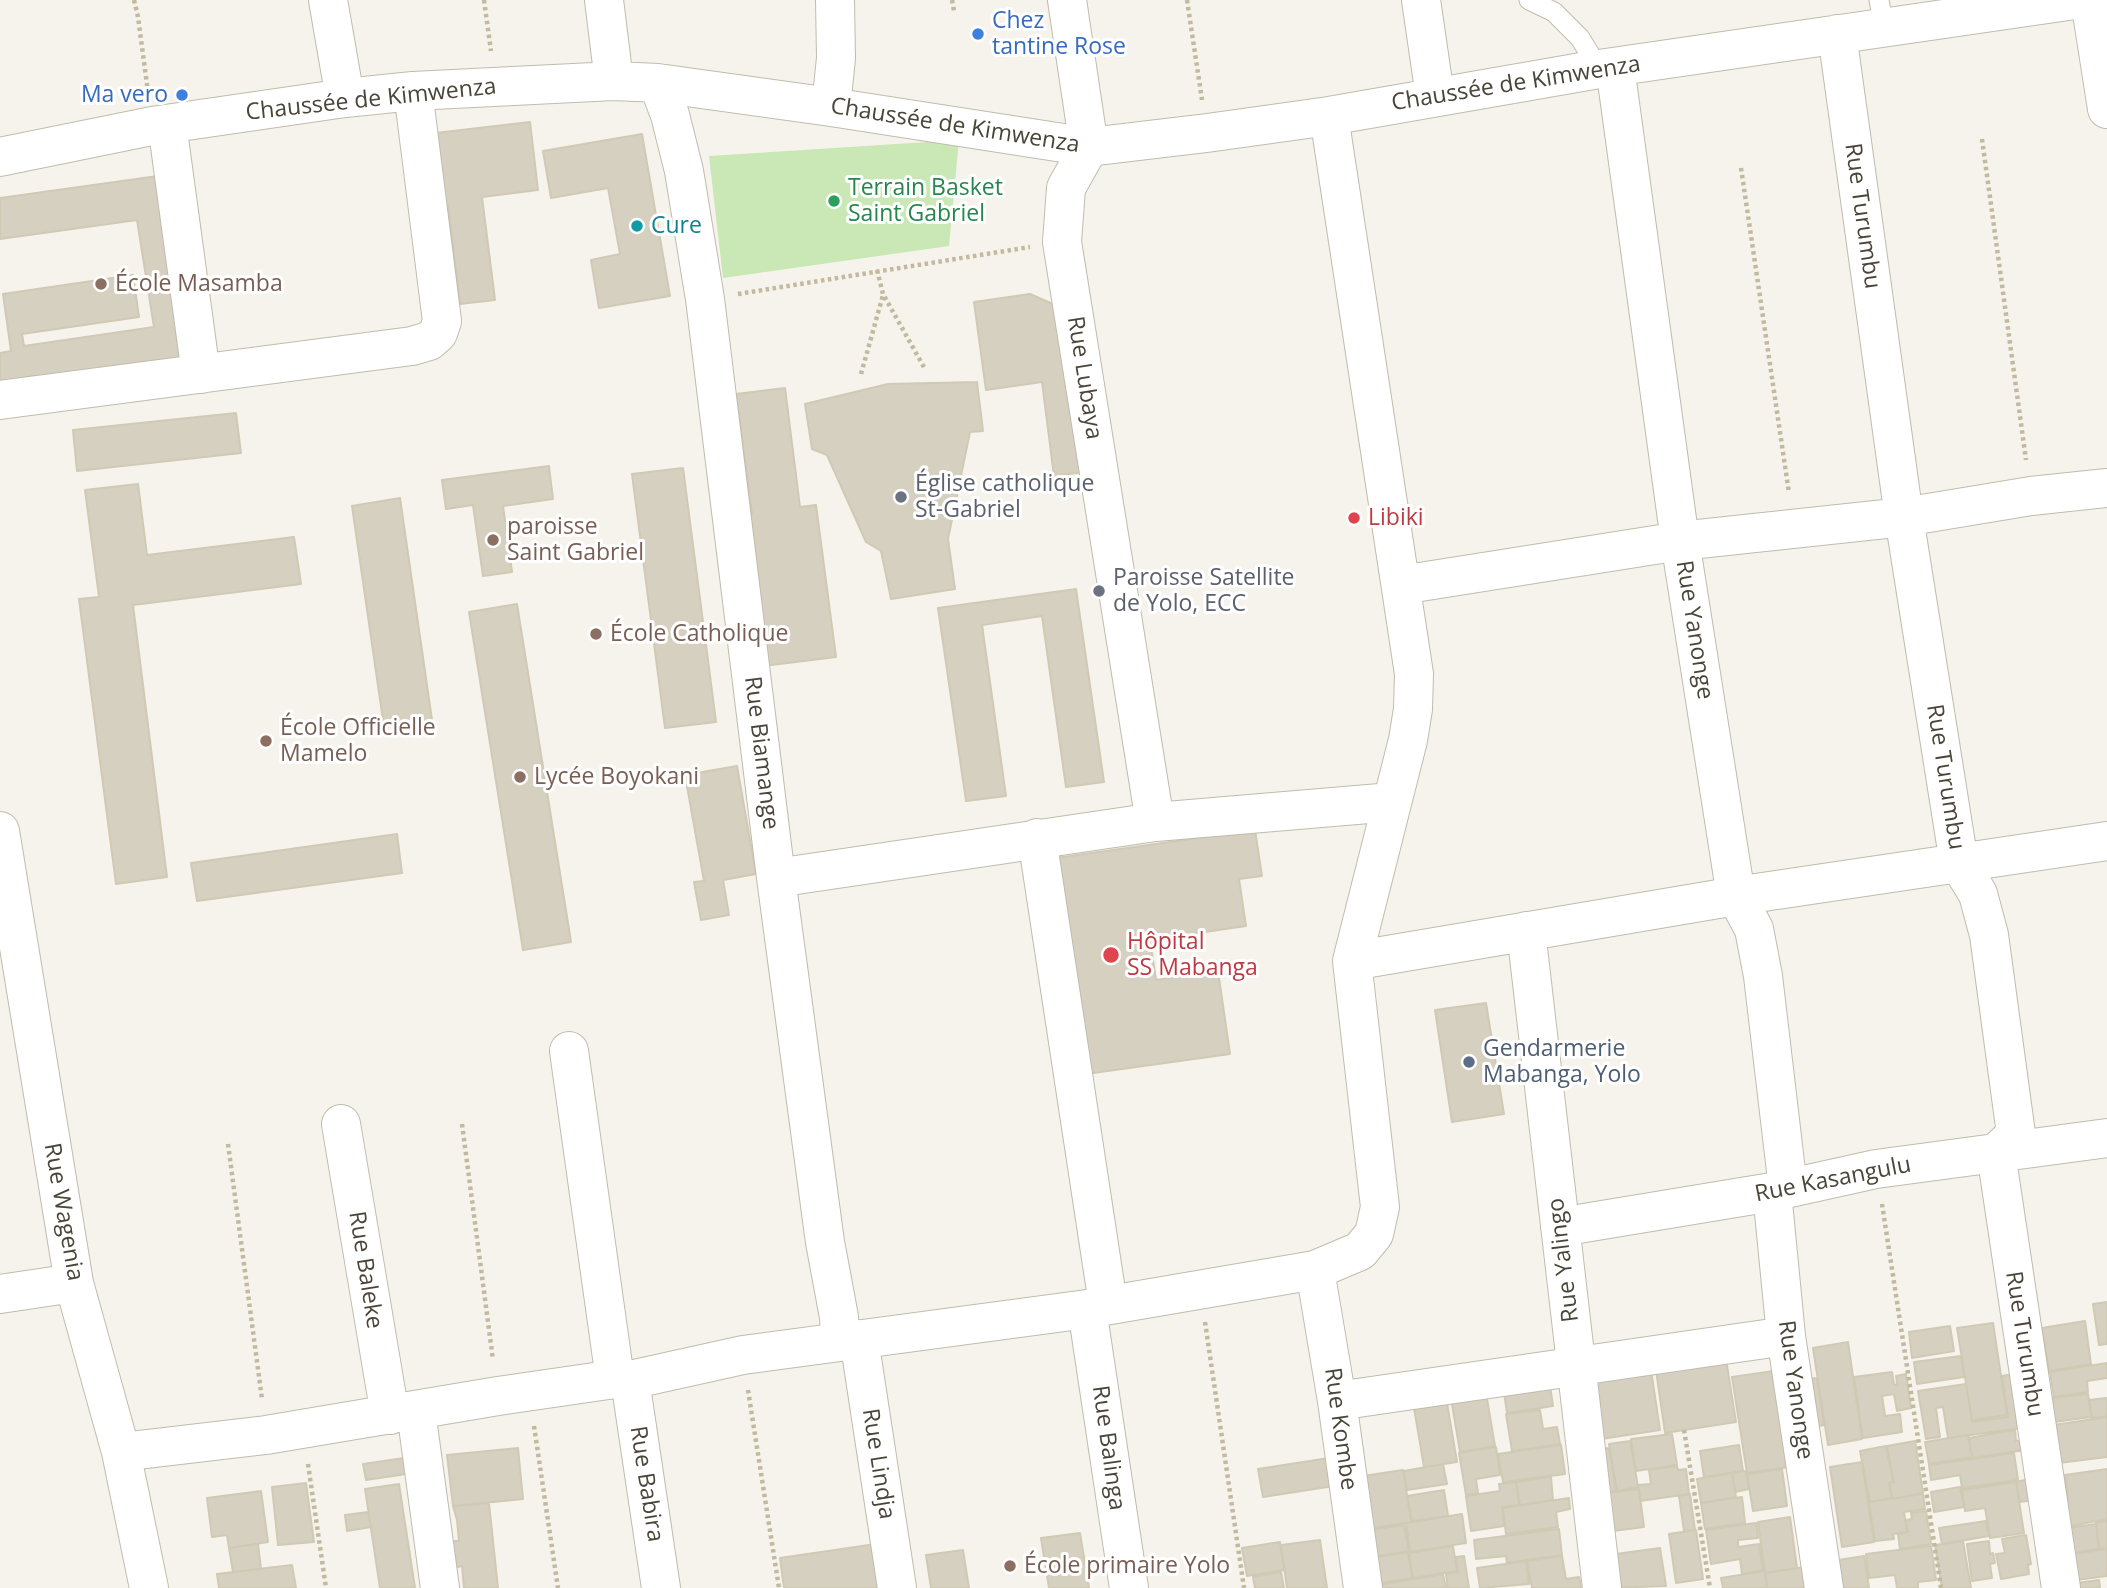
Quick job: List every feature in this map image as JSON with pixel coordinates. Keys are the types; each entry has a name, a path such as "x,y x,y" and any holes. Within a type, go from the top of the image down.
{"street":[{"path":"328,0 345,98"},
{"path":"604,0 614,81"},
{"path":"831,107 836,58 835,0"},
{"path":"1067,0 1089,147"},
{"path":"1421,0 1435,96"},
{"name":"Chaussée de Kimwenza","path":"0,157 160,125 345,98 413,91 614,81 658,83 831,107 1089,147 1329,116 1607,68 1837,34 1882,14 2075,0"},
{"path":"2090,0 2107,109"},
{"name":"Rue Turumbu","path":"1837,34 1904,517 1959,863 1978,894 1989,935 2016,1134 1996,1153 2061,1588"},
{"name":"Rue Yanonge","path":"1607,68 1736,896 1754,929 1763,976 1780,1190 1787,1336 1824,1588"},
{"name":"Rue Biamange","path":"658,83 670,115 684,171 705,299 776,878 825,1242 839,1317 850,1341"},
{"path":"0,400 412,346 429,341 438,333 442,321 413,91"},
{"path":"121,1452 266,1435 513,1394 622,1380 743,1355 1098,1307 1315,1270 1360,1251 1374,1234 1380,1207 1352,961 1413,709 1414,674 1329,116"},
{"path":"160,125 201,374"},
{"name":"Rue Lubaya","path":"1089,147 1066,188 1062,242 1156,822"},
{"path":"1401,585 1680,541 1904,517 2031,496 2107,488"},
{"path":"776,878 1156,822 1392,802"},
{"name":"Rue Wagenia","path":"0,831 74,1283 121,1452 149,1588"},
{"name":"Rue Balinga","path":"1037,838 1098,1307 1129,1588"},
{"path":"1352,961 1736,896 2107,841"},
{"name":"Rue Yalingo","path":"1525,931 1602,1588"},
{"name":"Rue Babira","path":"569,1051 622,1380 661,1588"},
{"name":"Rue Baleke","path":"341,1124 440,1588"},
{"name":"Rue Kasangulu","path":"1560,1227 1780,1190 1876,1169 2107,1138"},
{"name":"Rue Kombe","path":"1315,1270 1337,1401 1363,1588"},
{"path":"0,1294 74,1283"},
{"path":"1337,1401 1787,1336"},
{"name":"Rue Lindja","path":"850,1341 897,1588"}],"lane":[{"path":"1529,0 1554,12 1607,68"}],"path":[{"path":"134,0 160,125"},
{"path":"484,0 496,87"},
{"path":"952,0 954,11"},
{"path":"1187,0 1207,133"},
{"path":"1982,139 2031,496"},
{"path":"1741,168 1794,528"},
{"path":"705,299 1062,242"},
{"path":"877,270 883,294 925,369"},
{"path":"861,374 883,294"},
{"path":"462,1124 513,1394 558,1588"},
{"path":"228,1144 266,1435"},
{"path":"1876,1169 1941,1588"},
{"path":"1201,1289 1244,1588"},
{"path":"743,1355 779,1588"},
{"path":"303,1429 326,1588"},
{"path":"1684,1430 1710,1588"}],"green space":[{"name":"Terrain Basket Saint Gabriel","path":"959,140 949,246 723,278 709,156"}],"building":[{"path":"530,122 538,190 482,197 495,300 460,304 448,205 436,207 427,134"},
{"name":"Cure","path":"642,134 670,296 599,308 591,260 620,254 608,188 551,198 543,151"},
{"name":"École Masamba","path":"158,176 187,370 0,397 0,353 11,351 3,294 133,275 139,317 22,334 24,346 154,327 137,220 0,239 0,198"},
{"path":"1030,294 1062,308 1084,472 1054,476 1042,382 986,390 974,302"},
{"name":"Église catholique St-Gabriel","path":"977,382 983,431 970,432 948,539 955,589 891,599 881,551 866,542 827,455 812,449 805,404 888,384"},
{"path":"785,388 800,507 816,505 836,657 763,666 743,515 752,514 736,394"},
{"path":"236,413 241,453 77,471 73,430"},
{"name":"paroisse Saint Gabriel","path":"549,466 553,499 503,506 512,572 483,576 473,505 446,509 442,480"},
{"name":"Lycée Boyokani","path":"683,468 716,722 665,728 632,474"},
{"path":"138,484 147,555 294,537 301,584 133,605 167,877 116,884 79,599 99,597 85,490"},
{"path":"400,498 432,720 384,727 352,506"},
{"path":"1076,589 1104,782 1066,787 1042,616 982,625 1006,796 966,801 938,608"},
{"name":"Lycée Boyokani","path":"517,604 571,942 523,950 469,612"},
{"path":"737,766 756,874 723,880 729,915 701,920 694,882 704,881 685,775"},
{"name":"Hôpital SS Mabanga","path":"1255,830 1262,876 1239,879 1246,926 1150,940 1156,980 1218,971 1230,1054 1086,1074 1056,858"},
{"path":"397,834 402,873 197,901 191,863"},
{"name":"Gendarmerie Mabanga, Yolo","path":"1486,1003 1504,1114 1452,1122 1435,1010"},
{"path":"2107,1302 2107,1344 2099,1345 2093,1304"},
{"path":"2085,1321 2091,1364 2049,1371 2042,1328"},
{"path":"1993,1323 2007,1415 1972,1420 1957,1328"},
{"path":"1950,1326 1954,1351 1912,1358 1909,1332"},
{"path":"1848,1342 1862,1439 1828,1445 1813,1348"},
{"path":"1961,1356 1964,1377 1917,1384 1914,1362"},
{"path":"1726,1359 1736,1422 1665,1433 1656,1370"},
{"path":"2107,1363 2107,1378 2087,1381 2088,1392 2054,1397 2050,1372"},
{"path":"1651,1370 1660,1430 1595,1440 1585,1380"},
{"path":"1781,1370 1796,1466 1747,1473 1732,1377"},
{"path":"1892,1372 1894,1385 1897,1384 1896,1376 1906,1374 1911,1408 1897,1411 1894,1394 1882,1396 1885,1416 1900,1414 1902,1432 1863,1438 1854,1377"},
{"path":"2014,1374 2022,1428 1948,1438 1943,1407 1936,1408 1940,1437 1926,1439 1918,1391 1966,1384 1972,1422 2008,1417 2002,1376"},
{"path":"1817,1378 1824,1425 1813,1427 1806,1379"},
{"path":"1550,1386 1553,1406 1507,1413 1504,1392"},
{"path":"1445,1391 1457,1462 1424,1467 1412,1396"},
{"path":"1486,1393 1495,1446 1460,1452 1451,1398"},
{"path":"2088,1394 2091,1417 2054,1422 2051,1398"},
{"path":"2107,1398 2107,1416 2092,1418 2089,1400"},
{"path":"1540,1410 1543,1429 1557,1427 1560,1444 1512,1451 1506,1414"},
{"path":"2107,1417 2107,1457 2059,1463 2054,1425"},
{"path":"2015,1430 2016,1441 2024,1440 2025,1450 1972,1458 1969,1438"},
{"path":"1672,1434 1677,1465 1636,1471 1631,1439"},
{"path":"1968,1435 1972,1457 1929,1464 1925,1442"},
{"path":"1630,1441 1638,1487 1617,1491 1609,1444"},
{"path":"1915,1441 1923,1493 1892,1499 1890,1483 1894,1482 1887,1446"},
{"path":"1561,1445 1565,1474 1503,1482 1498,1454"},
{"path":"1739,1445 1743,1471 1704,1477 1700,1451"},
{"path":"1886,1446 1893,1482 1889,1483 1892,1498 1870,1502 1860,1451"},
{"path":"1496,1447 1500,1475 1476,1479 1478,1493 1466,1495 1459,1453"},
{"path":"518,1448 523,1499 453,1506 447,1455"},
{"path":"1609,1448 1616,1491 1601,1493 1593,1450"},
{"path":"2014,1453 2018,1480 1962,1488 1960,1475 1931,1480 1929,1465"},
{"path":"411,1457 413,1473 366,1480 363,1464"},
{"path":"1329,1458 1334,1486 1263,1497 1258,1469"},
{"path":"1862,1462 1874,1542 1842,1547 1830,1467"},
{"path":"1443,1464 1447,1484 1407,1490 1404,1471"},
{"path":"1677,1466 1678,1470 1686,1469 1689,1494 1640,1501 1638,1485 1651,1484 1649,1470"},
{"path":"1782,1469 1787,1506 1753,1511 1747,1474"},
{"path":"2107,1469 2107,1519 2060,1528 2056,1501 2068,1499 2065,1475"},
{"path":"1403,1470 1411,1522 1361,1530 1363,1476"},
{"path":"1746,1471 1749,1489 1735,1492 1732,1473"},
{"path":"1732,1473 1736,1497 1701,1503 1697,1479"},
{"path":"1551,1477 1553,1500 1520,1505 1516,1482"},
{"path":"2030,1479 2033,1500 2020,1502 2016,1482"},
{"path":"1516,1482 1519,1505 1502,1507 1504,1526 1471,1531 1466,1496 1500,1491 1499,1484"},
{"path":"2016,1482 2024,1533 1990,1538 1985,1508 1965,1511 1962,1490"},
{"path":"306,1483 314,1542 278,1545 272,1487"},
{"path":"399,1484 415,1588 380,1588 365,1489"},
{"path":"1960,1487 1964,1507 1934,1512 1931,1492"},
{"path":"1639,1489 1644,1527 1605,1532 1600,1494"},
{"path":"1444,1490 1448,1516 1412,1521 1407,1496"},
{"path":"261,1491 268,1542 229,1548 227,1535 212,1537 207,1498"},
{"path":"1690,1494 1695,1530 1684,1531 1679,1496"},
{"path":"1923,1494 1925,1509 1904,1512 1907,1532 1893,1534 1894,1539 1875,1541 1869,1502"},
{"path":"1742,1497 1745,1523 1705,1529 1701,1503"},
{"path":"1569,1498 1570,1509 1556,1512 1558,1527 1506,1534 1503,1508"},
{"path":"489,1503 498,1588 464,1588 462,1566 453,1568 450,1541 459,1541 453,1506"},
{"path":"1926,1511 1931,1544 1900,1549 1898,1534 1908,1532 1906,1520 1912,1519 1911,1513"},
{"path":"368,1512 371,1527 347,1531 345,1515"},
{"path":"1462,1514 1466,1543 1410,1552 1406,1523"},
{"path":"1790,1517 1797,1568 1765,1573 1758,1522"},
{"path":"1986,1521 1989,1536 1942,1544 1939,1528"},
{"path":"2107,1521 2107,1548 2099,1549 2096,1522"},
{"path":"1756,1523 1758,1538 1738,1540 1738,1547 1759,1544 1763,1570 1742,1574 1740,1559 1711,1564 1706,1530"},
{"path":"2096,1524 2099,1549 2073,1553 2069,1528"},
{"path":"1404,1525 1409,1551 1366,1558 1362,1531"},
{"path":"1559,1529 1562,1555 1507,1563 1506,1556 1476,1559 1474,1540"},
{"path":"1696,1530 1703,1579 1676,1583 1669,1534"},
{"path":"1080,1533 1089,1588 1049,1588 1041,1538"},
{"path":"2026,1535 2031,1564 2028,1565 2029,1574 2001,1579 1996,1554 2005,1553 2002,1539"},
{"path":"1320,1540 1327,1588 1287,1588 1281,1545"},
{"path":"1963,1541 1971,1588 1942,1588 1935,1545"},
{"path":"1989,1541 1990,1554 1993,1553 1995,1563 1990,1564 1992,1578 1972,1581 1967,1544"},
{"path":"1280,1542 1284,1570 1247,1576 1242,1548"},
{"path":"258,1544 261,1569 233,1572 229,1548"},
{"path":"876,1544 883,1588 784,1588 780,1558"},
{"path":"1453,1546 1457,1571 1413,1578 1409,1553"},
{"path":"1931,1546 1936,1580 1918,1582 1918,1588 1897,1588 1895,1575 1869,1578 1866,1554"},
{"path":"1660,1548 1666,1586 1606,1588 1601,1556"},
{"path":"2107,1549 2107,1576 2076,1580 2072,1554"},
{"path":"963,1550 969,1588 931,1588 926,1555"},
{"path":"1408,1552 1412,1578 1371,1585 1366,1559"},
{"path":"1464,1556 1469,1588 1448,1588 1446,1574 1458,1572 1456,1557"},
{"path":"1562,1556 1566,1579 1579,1577 1581,1588 1532,1588 1527,1561"},
{"path":"1864,1556 1869,1588 1837,1588 1832,1561"},
{"path":"1526,1561 1529,1584 1480,1588 1477,1568"},
{"path":"292,1565 296,1588 219,1588 217,1574"},
{"path":"1811,1566 1814,1588 1767,1588 1765,1573"},
{"path":"1765,1571 1767,1588 1723,1588 1721,1578"},
{"path":"1281,1572 1284,1588 1255,1588 1253,1577"},
{"path":"1443,1574 1446,1588 1379,1588 1379,1585"},
{"path":"2099,1580 2100,1588 2078,1588 2077,1583"}],"place":[{"name":"Chez tantine Rose","path":"978,34"},
{"name":"Ma vero","path":"182,95"},
{"name":"Terrain Basket Saint Gabriel","path":"834,201"},
{"name":"Cure","path":"637,226"},
{"name":"École Masamba","path":"101,284"},
{"name":"Église catholique St-Gabriel","path":"901,497"},
{"name":"Libiki","path":"1354,518"},
{"name":"paroisse Saint Gabriel","path":"493,540"},
{"name":"Paroisse Satellite de Yolo, ECC","path":"1099,591"},
{"name":"École Catholique","path":"596,634"},
{"name":"École Officielle Mamelo","path":"266,741"},
{"name":"Lycée Boyokani","path":"520,777"},
{"name":"Hôpital SS Mabanga","path":"1111,955"},
{"name":"Gendarmerie Mabanga, Yolo","path":"1469,1062"},
{"name":"École primaire Yolo","path":"1010,1566"}]}
